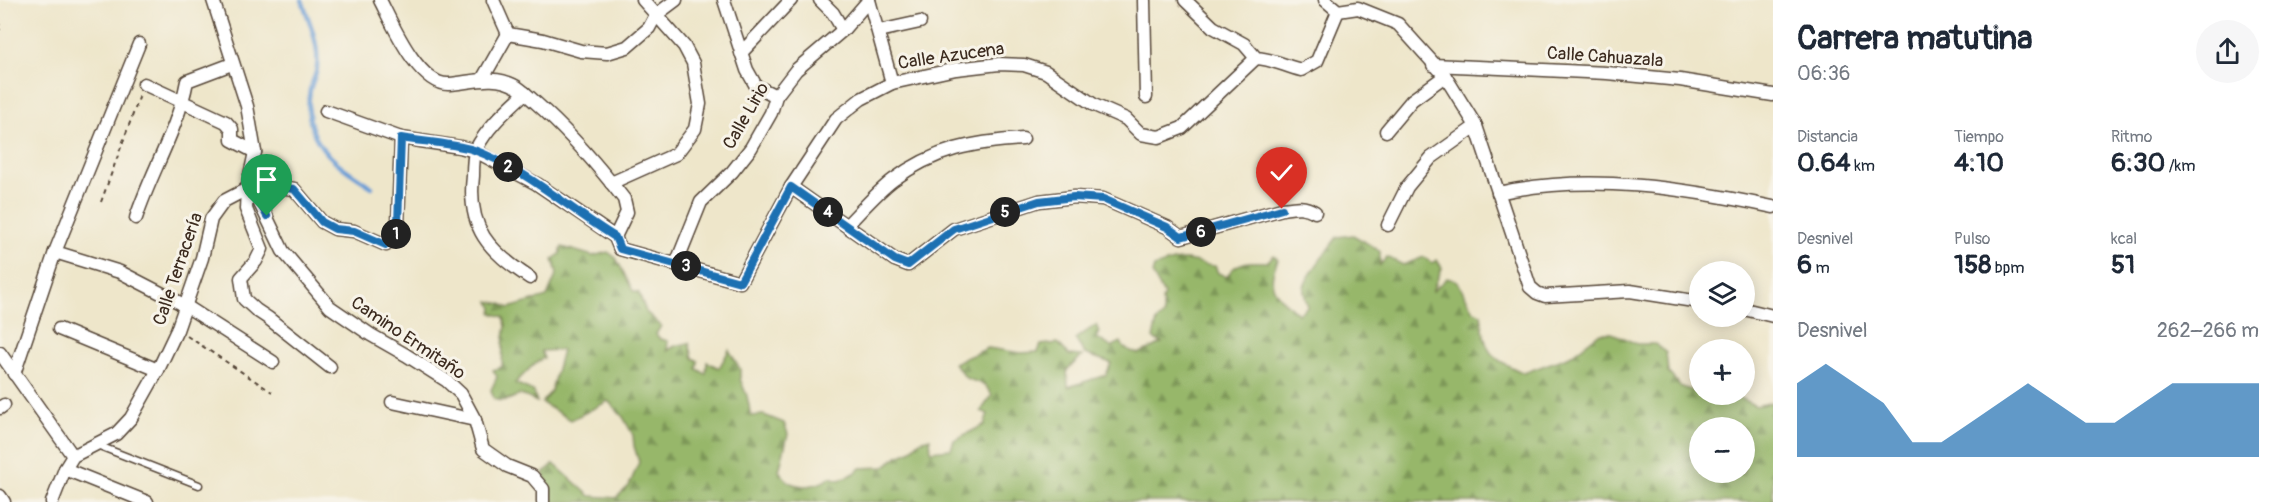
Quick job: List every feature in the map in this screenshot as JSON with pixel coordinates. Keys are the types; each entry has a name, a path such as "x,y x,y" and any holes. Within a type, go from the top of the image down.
{"street":[{"path":"213,0 247,106 255,152 247,189 246,209 262,249 256,261 241,278 243,299 330,367"},
{"path":"380,0 398,38 424,72 438,82 448,84 483,78 515,86 567,131 624,199 627,212 615,237"},
{"path":"493,0 508,34"},
{"path":"611,183 676,154 694,129 700,104 693,63 684,46 643,0"},
{"path":"508,34 543,40 581,51 607,53 627,46 649,28 656,15 676,0"},
{"path":"724,0 741,53 756,86 776,96"},
{"path":"741,53 791,0"},
{"path":"820,0 833,13 843,30"},
{"path":"869,0 892,83"},
{"name":"Calle Lirio","path":"676,264 701,202 732,172 751,148 771,113 776,96 796,70 843,30 869,0"},
{"path":"1144,0 1146,97"},
{"path":"1185,0 1213,27 1244,44 1256,58 1271,59 1301,70 1317,61 1338,11 1357,4 1398,24 1445,76 1476,126 1530,287 1545,296 1630,291 1689,300"},
{"path":"1325,0 1338,11"},
{"path":"879,31 920,22"},
{"path":"483,78 508,34"},
{"path":"14,374 56,252 139,44"},
{"name":"Calle Azucena","path":"676,264 740,282 791,187 836,119 861,99 892,83 956,69 999,64 1024,65 1046,72 1094,105 1126,119 1141,134 1159,137 1182,128 1256,58"},
{"path":"136,219 144,194 183,102 187,81 232,64"},
{"name":"Calle Cahuazala","path":"1433,64 1607,73 1680,80 1773,95"},
{"path":"1386,131 1412,100 1445,76"},
{"path":"144,84 226,122 232,129 232,140 255,152"},
{"path":"525,93 495,121 475,151 471,188 472,212 481,232 504,260 530,278"},
{"path":"326,111 401,138 475,151 537,183 615,237 620,249 676,264"},
{"path":"1388,225 1407,187 1431,158 1476,126"},
{"path":"247,189 265,190 278,187 294,189 322,222 335,229 354,231 386,245 395,239 398,224 401,138"},
{"path":"847,225 892,181 939,153 989,141 1023,139"},
{"path":"1498,193 1527,186 1566,183 1639,185 1773,207"},
{"path":"791,187 895,260 908,265 954,229 1039,201 1074,197 1103,199 1167,227 1181,237 1282,209 1297,207 1308,208 1316,212"},
{"name":"Calle Terracería","path":"73,456 116,434 131,418 177,330 212,219 224,201 247,189"},
{"name":"Camino Ermitaño","path":"247,189 259,201 283,251 330,307 370,335 406,354 447,381 461,394 474,420 483,449 507,466 532,476 543,489 543,502"},
{"path":"56,252 120,272 186,306 273,362"},
{"path":"1755,312 1773,316"},
{"path":"59,329 158,370"},
{"path":"0,353 73,456 65,469 52,502"},
{"path":"392,402 474,420"},
{"path":"65,469 147,502"},
{"path":"0,496 4,502"}],"lane":[{"path":"97,445 199,485"}],"path":[{"path":"0,20 0,30"},
{"path":"101,202 144,84"},
{"path":"177,330 272,392"}],"green space":[{"path":"1353,235 1380,251 1380,265 1387,257 1403,265 1424,257 1432,263 1437,260 1442,268 1432,292 1447,278 1457,281 1474,311 1481,314 1490,352 1502,362 1524,373 1570,356 1600,333 1612,333 1637,344 1655,344 1666,353 1668,372 1680,386 1689,390 1689,405 1756,406 1773,402 1773,502 552,502 543,473 554,464 590,496 616,498 629,486 639,462 633,435 623,417 608,401 571,420 542,403 551,391 562,350 541,351 544,358 515,383 533,391 537,402 520,394 507,400 497,400 494,399 491,390 497,377 493,370 502,367 506,326 504,317 492,313 493,308 489,301 509,308 547,297 557,273 553,259 560,254 562,247 593,256 608,252 616,258 633,291 639,293 646,312 661,326 656,334 660,339 668,341 667,351 675,346 689,343 693,358 698,361 697,369 706,374 707,362 719,368 729,350 740,369 740,379 747,396 751,416 764,415 784,423 788,434 779,471 789,482 810,485 821,483 830,477 839,480 855,473 860,468 884,467 898,456 910,451 920,441 930,438 931,451 951,449 954,440 984,425 988,414 981,411 992,395 985,385 966,378 954,363 988,348 1021,353 1038,352 1041,345 1058,343 1069,355 1082,356 1067,370 1068,387 1106,375 1111,363 1085,354 1075,339 1096,325 1099,332 1097,338 1111,347 1121,342 1124,348 1138,354 1162,343 1153,338 1157,321 1164,315 1162,300 1164,295 1152,274 1154,267 1173,261 1187,260 1215,266 1218,273 1227,277 1238,265 1249,262 1267,262 1274,255 1278,260 1272,278 1275,290 1298,314 1308,306 1304,287 1337,237"}],"waterway":[{"path":"302,0 313,33 318,59 310,90 308,108 310,124 323,149 345,169 372,187"}],"route":[{"path":"267,216 259,201 247,189 265,190 278,187 294,189 322,222 335,229 354,231 386,245 395,239 398,224 401,138 475,151 537,183 615,237 620,249 740,282 791,187 895,260 908,265 954,229 1039,201 1074,197 1103,199 1167,227 1181,237 1282,209"}]}
